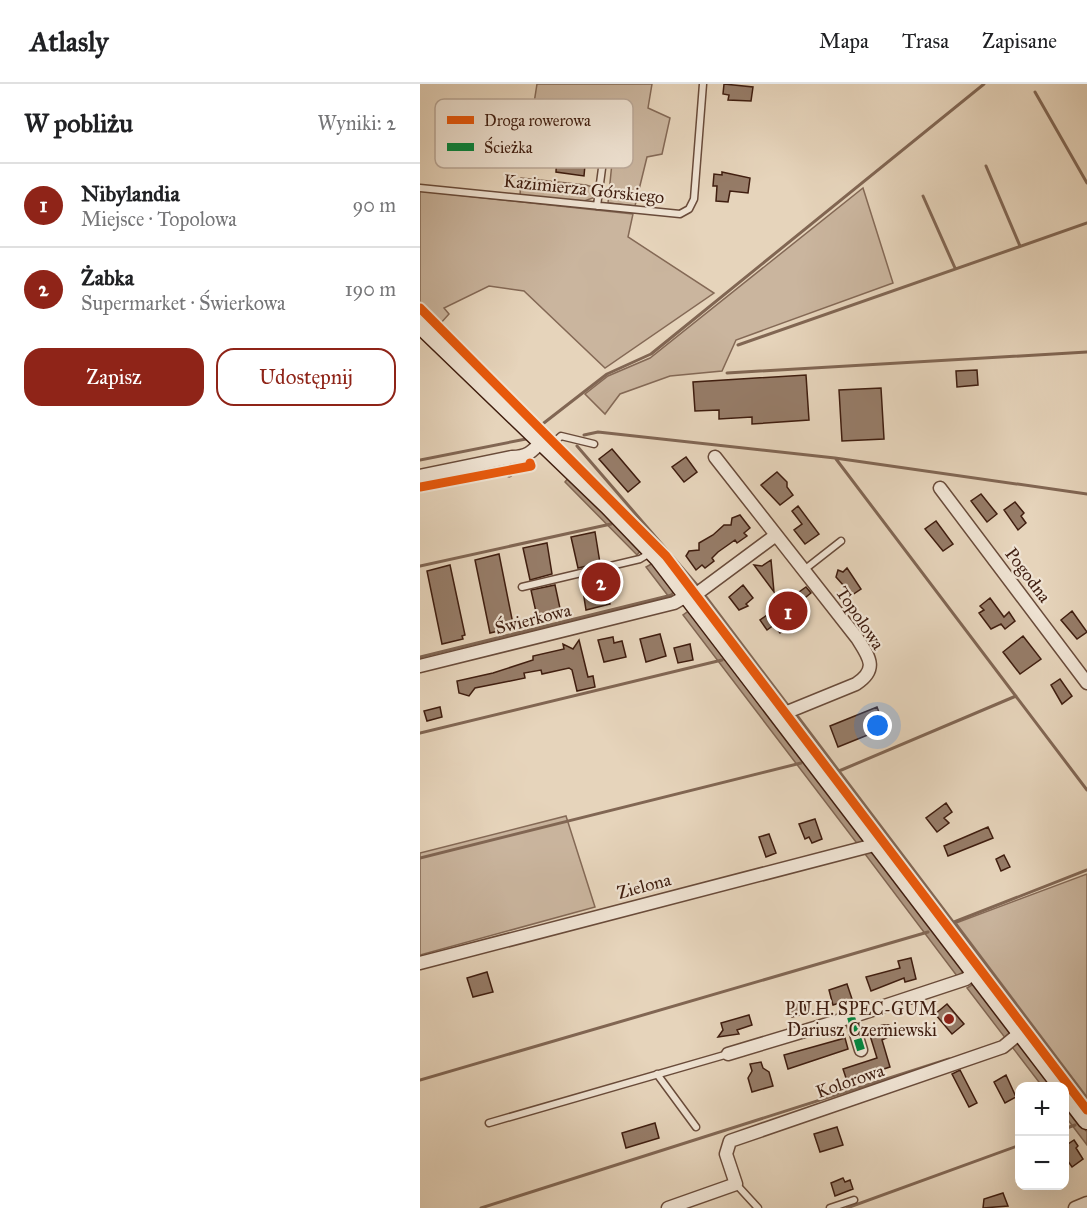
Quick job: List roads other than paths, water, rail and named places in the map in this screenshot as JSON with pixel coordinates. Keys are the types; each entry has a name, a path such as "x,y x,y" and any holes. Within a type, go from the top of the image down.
{"main road":[{"path":"420,324 652,550 974,971 1015,1038 1057,1082"},
{"path":"1069,1096 1087,1120"}],"street":[{"path":"420,476 509,458 521,449 545,445"},
{"name":"Topolowa","path":"715,457 866,651 870,662 870,670 865,678 856,684 780,716"},
{"name":"Pogodna","path":"940,488 1087,683"},
{"path":"690,597 776,535"},
{"name":"Świerkowa","path":"420,666 674,603 690,597"},
{"name":"Zielona","path":"420,963 878,844"},
{"path":"728,1054 966,979 974,971"},
{"path":"851,1017 861,1050"},
{"name":"Kolorowa","path":"735,1184 726,1154 730,1141 1015,1038"},
{"path":"668,1208 735,1184"},
{"path":"1075,1208 1087,1203"}],"lane":[{"name":"Kazimierza Górskiego","path":"420,188 681,214 689,209 694,199 703,84"},
{"path":"597,206 602,168"},
{"path":"545,445 561,436 594,444"},
{"path":"509,458 509,473"},
{"path":"804,570 841,541"},
{"path":"522,587 640,559 652,550"},
{"path":"489,1123 728,1054"},
{"path":"657,1074 696,1127"},
{"name":"Kolorowa","path":"735,1184 758,1208"},
{"path":"830,1208 854,1200"}],"waterway":[{"path":"540,426 607,374 651,354 984,84"},
{"path":"1035,92 1087,183"},
{"path":"986,166 1020,246"},
{"path":"923,196 955,268"},
{"path":"738,345 1087,223"},
{"path":"727,373 1087,352"},
{"path":"584,435 598,432 835,458 1087,494"},
{"path":"420,460 526,439"},
{"path":"577,446 697,585"},
{"path":"836,459 1087,790"},
{"path":"420,566 611,524"},
{"path":"420,657 672,595"},
{"path":"706,597 787,704"},
{"path":"420,733 722,660"},
{"path":"839,771 1016,696"},
{"path":"798,717 1087,1099"},
{"path":"420,858 801,763"},
{"path":"954,922 1087,870"},
{"path":"420,1080 928,932"},
{"path":"481,1208 949,1059"},
{"path":"1069,1127 1075,1125"},
{"path":"847,1208 1015,1147"}],"place":[{"name":"Żabka","path":"601,582"},
{"name":"Nibylandia","path":"788,611"},
{"name":"P.U.H. SPEC-GUM Dariusz Czerniewski","path":"949,1019"}]}
